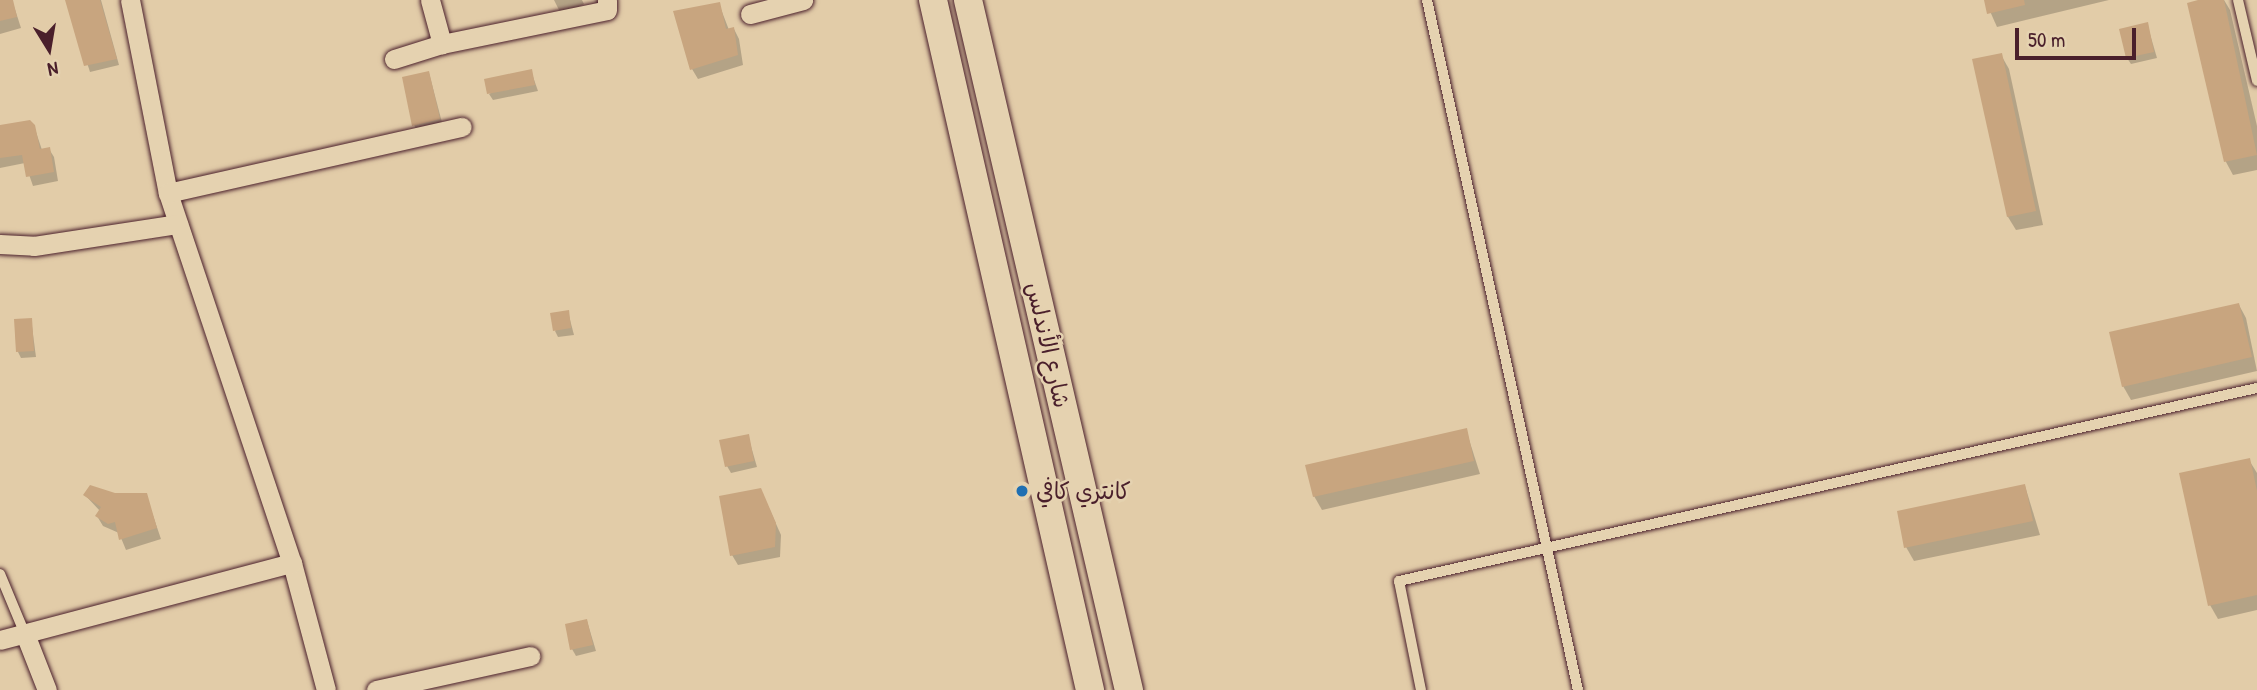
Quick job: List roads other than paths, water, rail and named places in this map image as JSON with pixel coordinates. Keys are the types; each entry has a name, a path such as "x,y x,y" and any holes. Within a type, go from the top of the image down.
{"main road":[{"name":"شارع الأندلس","path":"933,0 1090,690"},
{"name":"شارع الأندلس","path":"968,0 1129,690"}],"street":[{"path":"130,0 168,193 292,563 327,690"},
{"path":"430,0 442,44"},
{"path":"394,59 442,44 607,10 607,0"},
{"path":"750,14 803,0"},
{"path":"168,193 462,127"},
{"path":"0,244 34,246 178,224"},
{"path":"0,640 292,563"},
{"path":"25,634 47,690"},
{"path":"376,690 530,656"}],"lane":[{"path":"1427,0 1578,690"},
{"path":"2238,0 2257,81"},
{"path":"1421,690 1399,581 1548,544 2257,388"},
{"path":"0,574 25,634"}],"place":[{"name":"كانتري كافي","path":"1022,491"}]}
